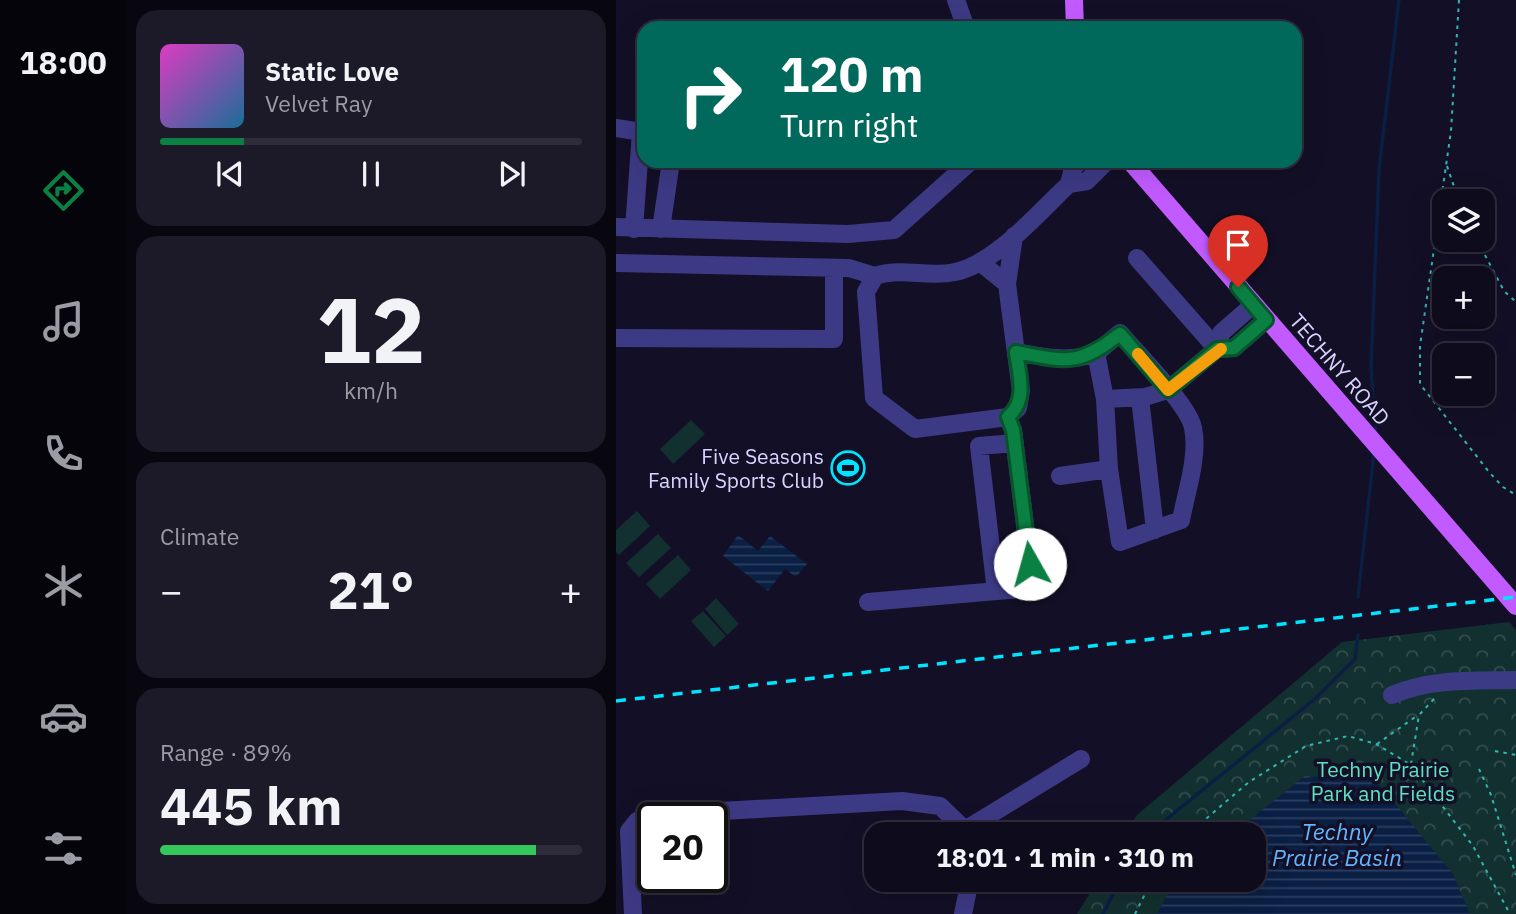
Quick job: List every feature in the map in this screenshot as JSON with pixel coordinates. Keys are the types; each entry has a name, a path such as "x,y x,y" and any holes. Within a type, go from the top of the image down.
{"main road":[{"path":"1074,0 1075,21"},
{"name":"TECHNY ROAD","path":"1136,168 1516,606"}],"street":[{"path":"956,0 964,21"},
{"path":"617,131 637,132"},
{"path":"635,229 639,168"},
{"path":"661,229 670,168"},
{"path":"616,227 848,234 894,230 963,168"},
{"path":"616,262 849,268 875,276 894,270 954,273 981,263 1014,236 1069,184 1073,168"},
{"path":"1069,184 1087,181 1100,168"},
{"path":"875,276 866,292 874,398 915,429 1008,417 1018,408 1021,391 1007,284 1014,236"},
{"path":"1136,258 1217,349"},
{"path":"981,263 1007,284"},
{"path":"616,338 834,339 834,268"},
{"path":"1105,399 1140,398 1168,390 1217,349 1221,333 1254,305"},
{"path":"1217,349 1234,348 1266,320"},
{"path":"1016,352 1049,358 1080,359 1096,353 1120,334 1183,406 1193,428 1193,451 1181,520 1120,542 1109,469 1105,399 1096,353"},
{"path":"1140,398 1155,530"},
{"path":"868,602 1033,588 1015,443 1008,417"},
{"path":"996,591 979,446 1015,443"},
{"path":"1060,476 1109,469"},
{"path":"1392,695 1414,686 1435,682 1516,680"},
{"path":"982,822 1081,759"},
{"path":"633,914 629,831 637,821 649,815 902,801 940,806 955,822"},
{"path":"963,914 968,892"}],"path":[{"path":"1459,0 1453,107 1420,346 1420,384 1489,472 1503,487 1516,495"},
{"path":"1446,164 1455,189"},
{"path":"1483,252 1504,291 1516,302"},
{"path":"1376,744 1419,715 1433,699 1442,696"},
{"path":"1411,765 1419,715"},
{"path":"1202,822 1249,782 1306,746 1348,736 1376,744 1411,765 1473,846 1510,914"},
{"path":"1494,751 1516,755"},
{"path":"1479,769 1491,796 1516,875"},
{"path":"1135,914 1146,892"}],"green space":[{"path":"691,420 705,434 673,464 660,449"},
{"path":"637,511 650,526 619,555 616,552 616,530"},
{"path":"658,534 671,548 639,577 626,563"},
{"path":"678,555 691,570 660,599 646,584"},
{"path":"716,598 739,624 727,635 705,609"},
{"path":"703,611 726,636 714,647 691,621"},
{"name":"Techny Prairie Park and Fields","path":"1509,622 1516,630 1516,914 1077,914 1091,892 1266,892 1266,822 1133,822 1137,815 1342,642"}],"water":[{"path":"738,535 758,551 770,536 807,564 796,577 785,569 768,591 723,556"},
{"name":"Techny Prairie Basin","path":"1369,772 1453,874 1470,914 1157,914 1169,892 1266,892 1266,822 1247,822 1302,778"}],"waterway":[{"path":"1376,435 1371,368 1379,170 1399,0"},
{"path":"1358,597 1374,453"},
{"path":"1163,822 1316,698 1355,659 1358,635"},
{"path":"1103,914 1114,892"}],"railway":[{"path":"616,701 1516,597"}],"slow traffic":[{"path":"1138,354 1168,390 1217,349 1221,349"}],"place":[{"name":"Five Seasons Family Sports Club","path":"848,468"}],"route":[{"path":"1030,564 1013,430 1008,417 1018,408 1021,391 1016,352 1049,358 1080,359 1096,353 1120,334 1168,390 1217,349 1234,348 1266,320 1238,287"}]}
